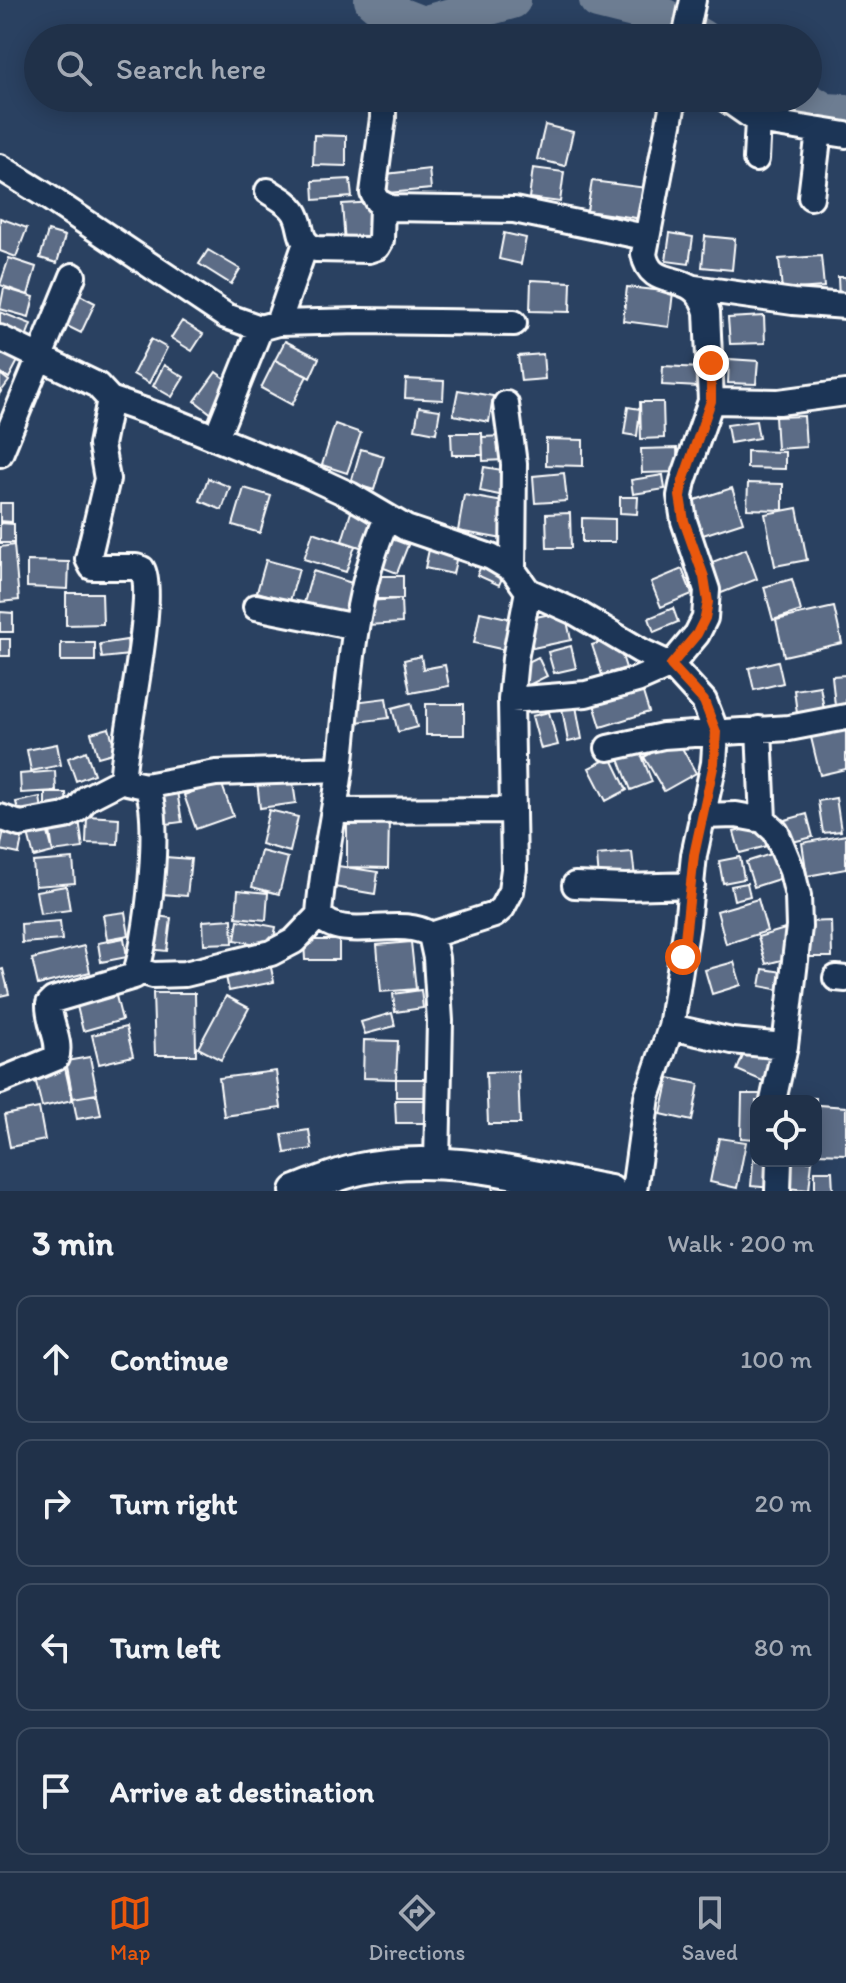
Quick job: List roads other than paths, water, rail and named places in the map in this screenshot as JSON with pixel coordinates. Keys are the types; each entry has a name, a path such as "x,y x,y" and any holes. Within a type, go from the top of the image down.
{"main road":[{"path":"296,1191 359,1169 437,1163 514,1172 610,1191"}],"street":[{"path":"383,112 373,193 382,205 401,210 514,210 645,237"},
{"path":"671,112 645,237 644,254 650,270 664,279 694,288 804,304 846,306"},
{"path":"745,112 758,121 846,135"},
{"path":"756,159 758,121"},
{"path":"811,197 819,131"},
{"path":"0,167 226,316 269,325 360,321 514,323"},
{"path":"268,191 292,207 306,243 316,249 368,250 377,247 381,240 382,205"},
{"path":"216,438 306,243"},
{"path":"0,454 73,276"},
{"path":"511,700 586,694 637,680 671,665 697,634 705,618 708,602 704,577 684,521 680,496 711,401 707,312 694,288"},
{"path":"0,338 97,385 110,399 154,413 329,484 406,528 491,557 513,570 528,591 575,612 671,665 704,701 716,732 714,763 701,816 671,1027 647,1097 634,1191"},
{"path":"711,401 779,402 846,393"},
{"path":"0,1081 56,1058 59,1051 48,1012 53,1000 128,980 137,970 151,885 151,794 135,782 124,757 144,626 147,580 142,569 98,567 89,564 88,559 107,479 101,445 110,399"},
{"path":"506,404 514,464 513,570"},
{"path":"137,970 153,975 185,974 271,953 294,941 319,915 356,627 368,568 387,518"},
{"path":"319,915 325,922 345,927 417,927 431,935 484,919 502,908 511,891 514,869 511,700 528,591"},
{"path":"256,607 356,627"},
{"path":"608,748 663,736 789,728 846,717"},
{"path":"759,729 763,820"},
{"path":"0,817 27,824 65,816 78,809 87,798 135,782 216,773 340,769"},
{"path":"334,811 513,810"},
{"path":"701,816 736,815 763,820 776,832 786,851 798,896 799,927 785,1046 774,1095"},
{"path":"575,885 692,885"},
{"path":"431,935 436,958 440,1021 437,1163"},
{"path":"671,1027 732,1041 785,1046"},
{"path":"778,1191 779,1167"}],"waterway":[{"path":"373,0 386,11 419,24"},
{"path":"426,24 512,0"},
{"path":"598,0 662,16 676,24"},
{"path":"822,110 846,113"}]}
